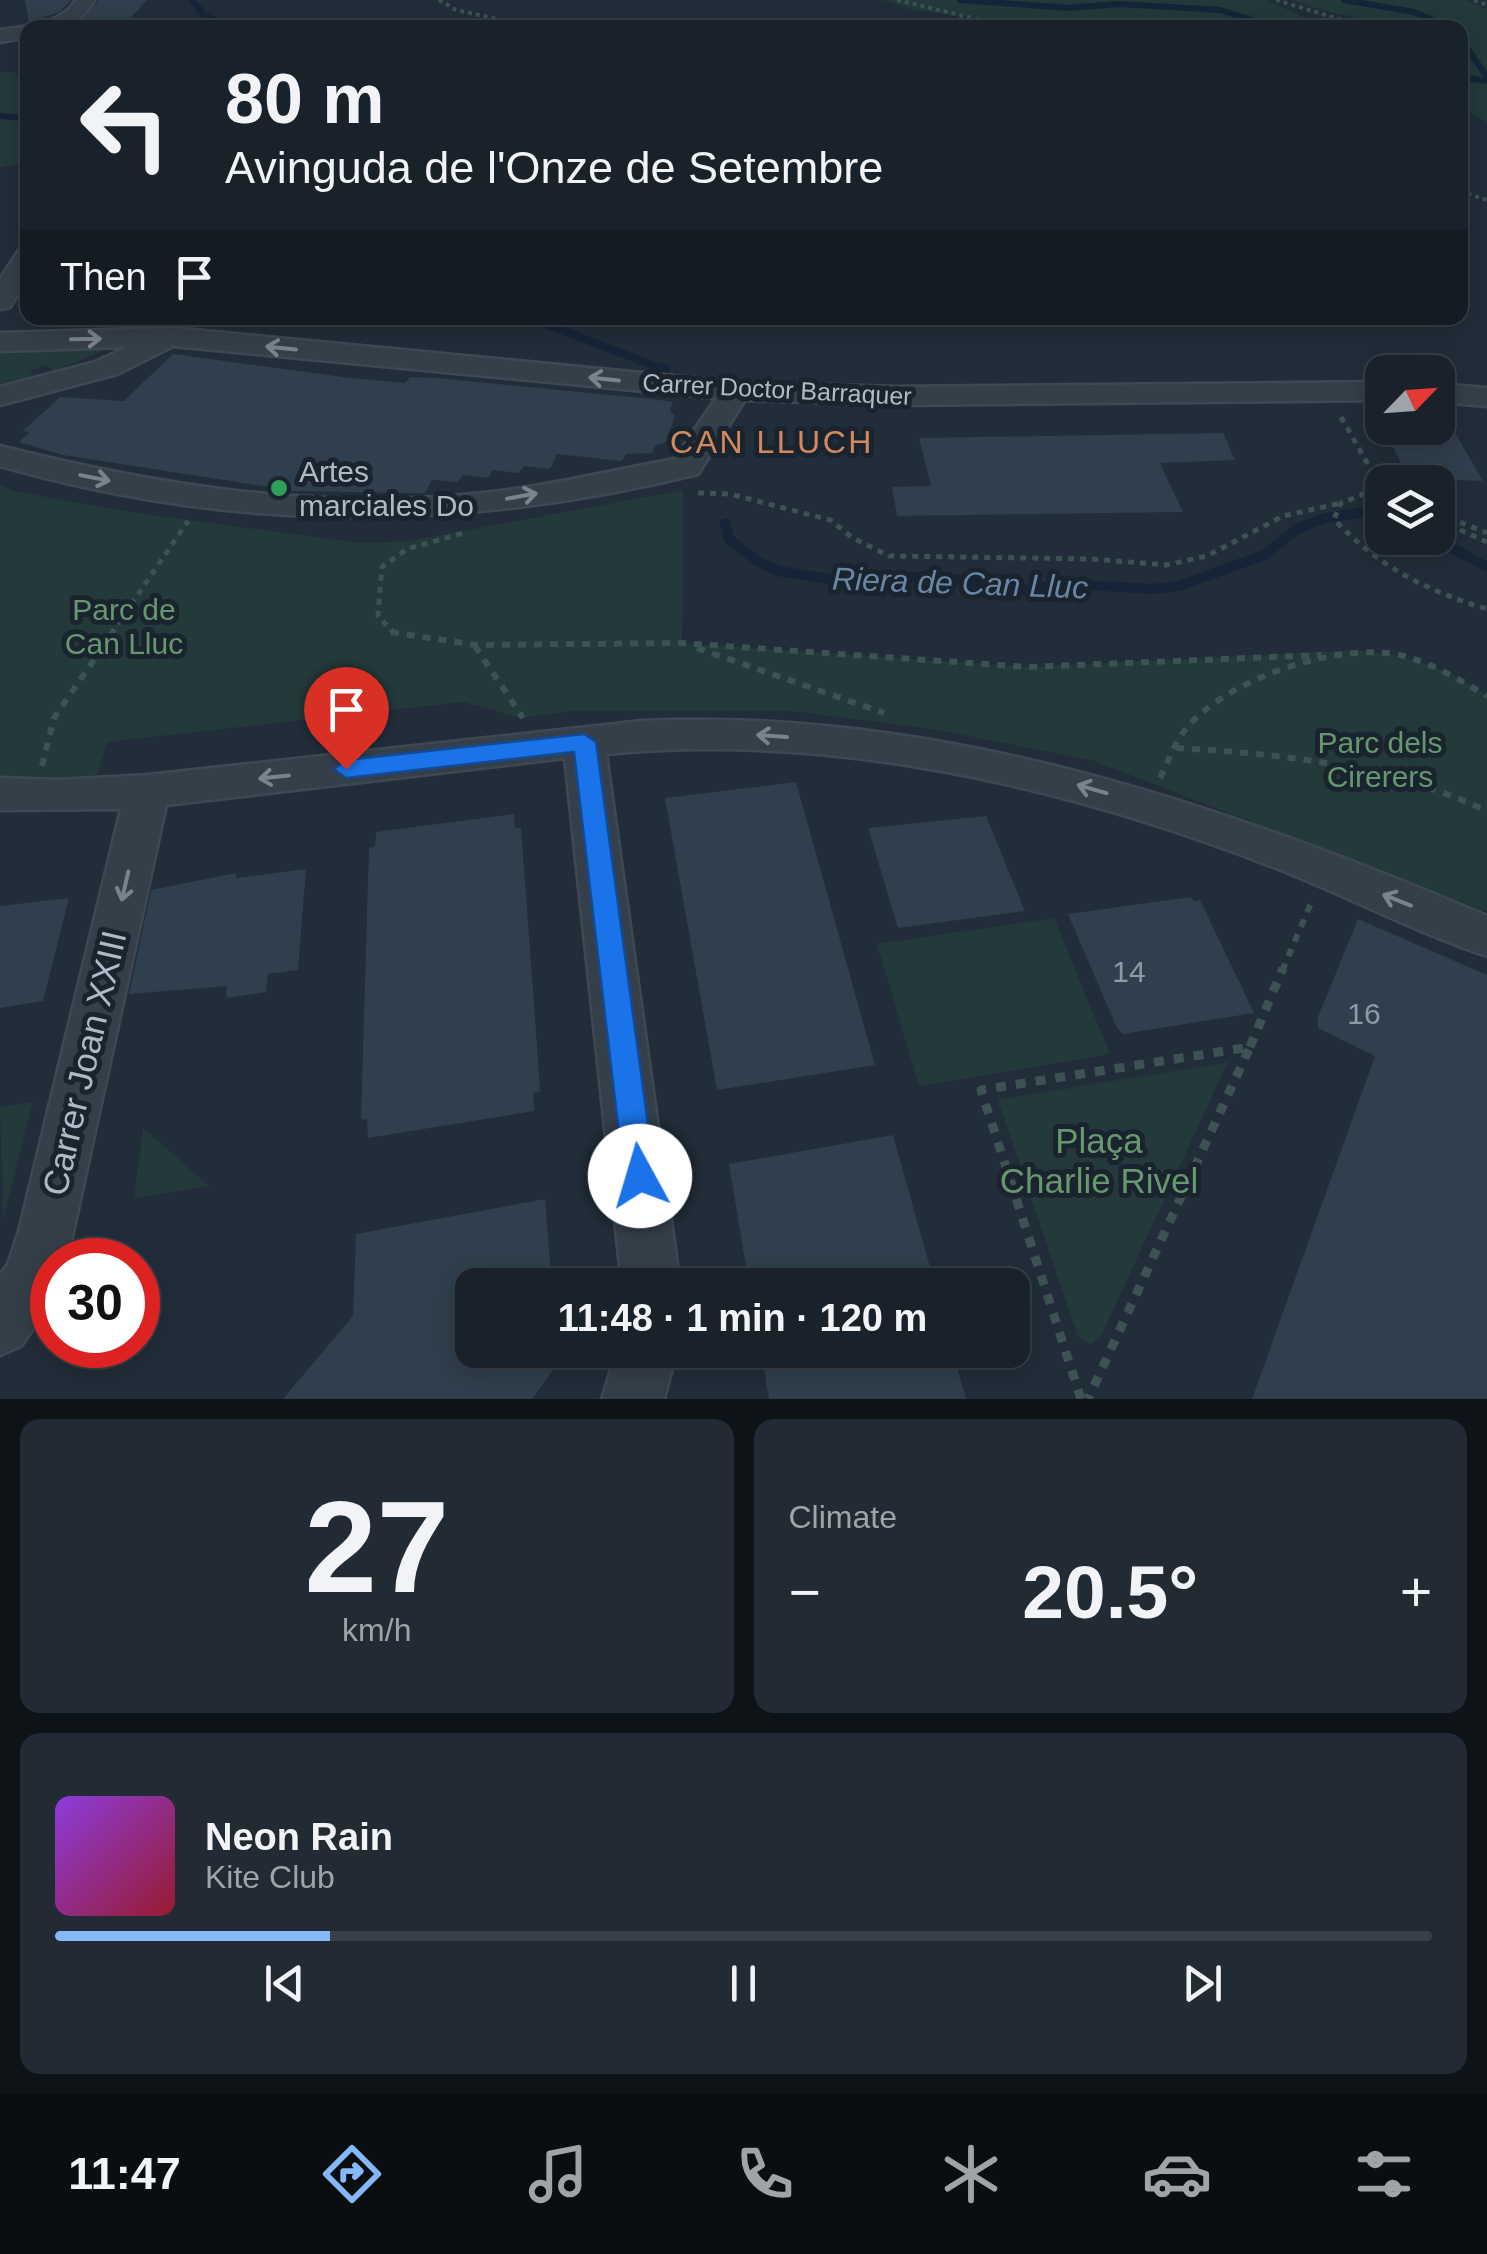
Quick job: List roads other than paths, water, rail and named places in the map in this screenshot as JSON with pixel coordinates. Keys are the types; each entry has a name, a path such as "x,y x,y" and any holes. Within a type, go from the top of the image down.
{"street":[{"path":"64,20 72,17 85,0"},
{"path":"0,301 20,269"},
{"path":"0,396 106,368 179,327"},
{"name":"Carrer Doctor Barraquer","path":"0,342 179,327 736,391 912,396 1365,390"},
{"path":"0,456 144,487 315,510 471,505 686,467 736,391"},
{"path":"1455,395 1487,398"},
{"path":"19,787 58,798 660,735 757,734 948,756 1097,790 1325,870 1487,937"},
{"path":"584,742 648,1268"},
{"name":"Carrer Joan XXIII","path":"0,1325 32,1280 46,1231 147,791"},
{"path":"633,1399 642,1368"}],"waterway":[{"name":"Riera de Can Lluc","path":"192,0 205,16 216,20"},
{"path":"960,0 1069,8 1118,4 1220,10 1252,20"},
{"path":"1344,0 1414,12 1432,20"},
{"path":"1468,50 1487,77"},
{"path":"1468,78 1487,81"},
{"path":"0,116 20,117"},
{"name":"Riera de Can Lluc","path":"548,325 665,370 660,368"},
{"name":"Riera de Can Lluc","path":"725,523 729,539 757,561 778,571 852,583 932,575 1012,591 1071,584 1152,589 1179,586 1264,555 1297,529 1325,518 1365,512"},
{"name":"Riera de Can Lluc","path":"1455,550 1487,567"}],"place":[{"name":"Artes marciales Do","path":"279,488"}],"district":[{"name":"CAN LLUCH","path":"772,442"}],"park label":[{"name":"Parc de Can Lluc","path":"124,626"},
{"name":"Parc dels Cirerers","path":"1380,759"},
{"name":"Plaça Charlie Rivel","path":"1099,1160"}]}
